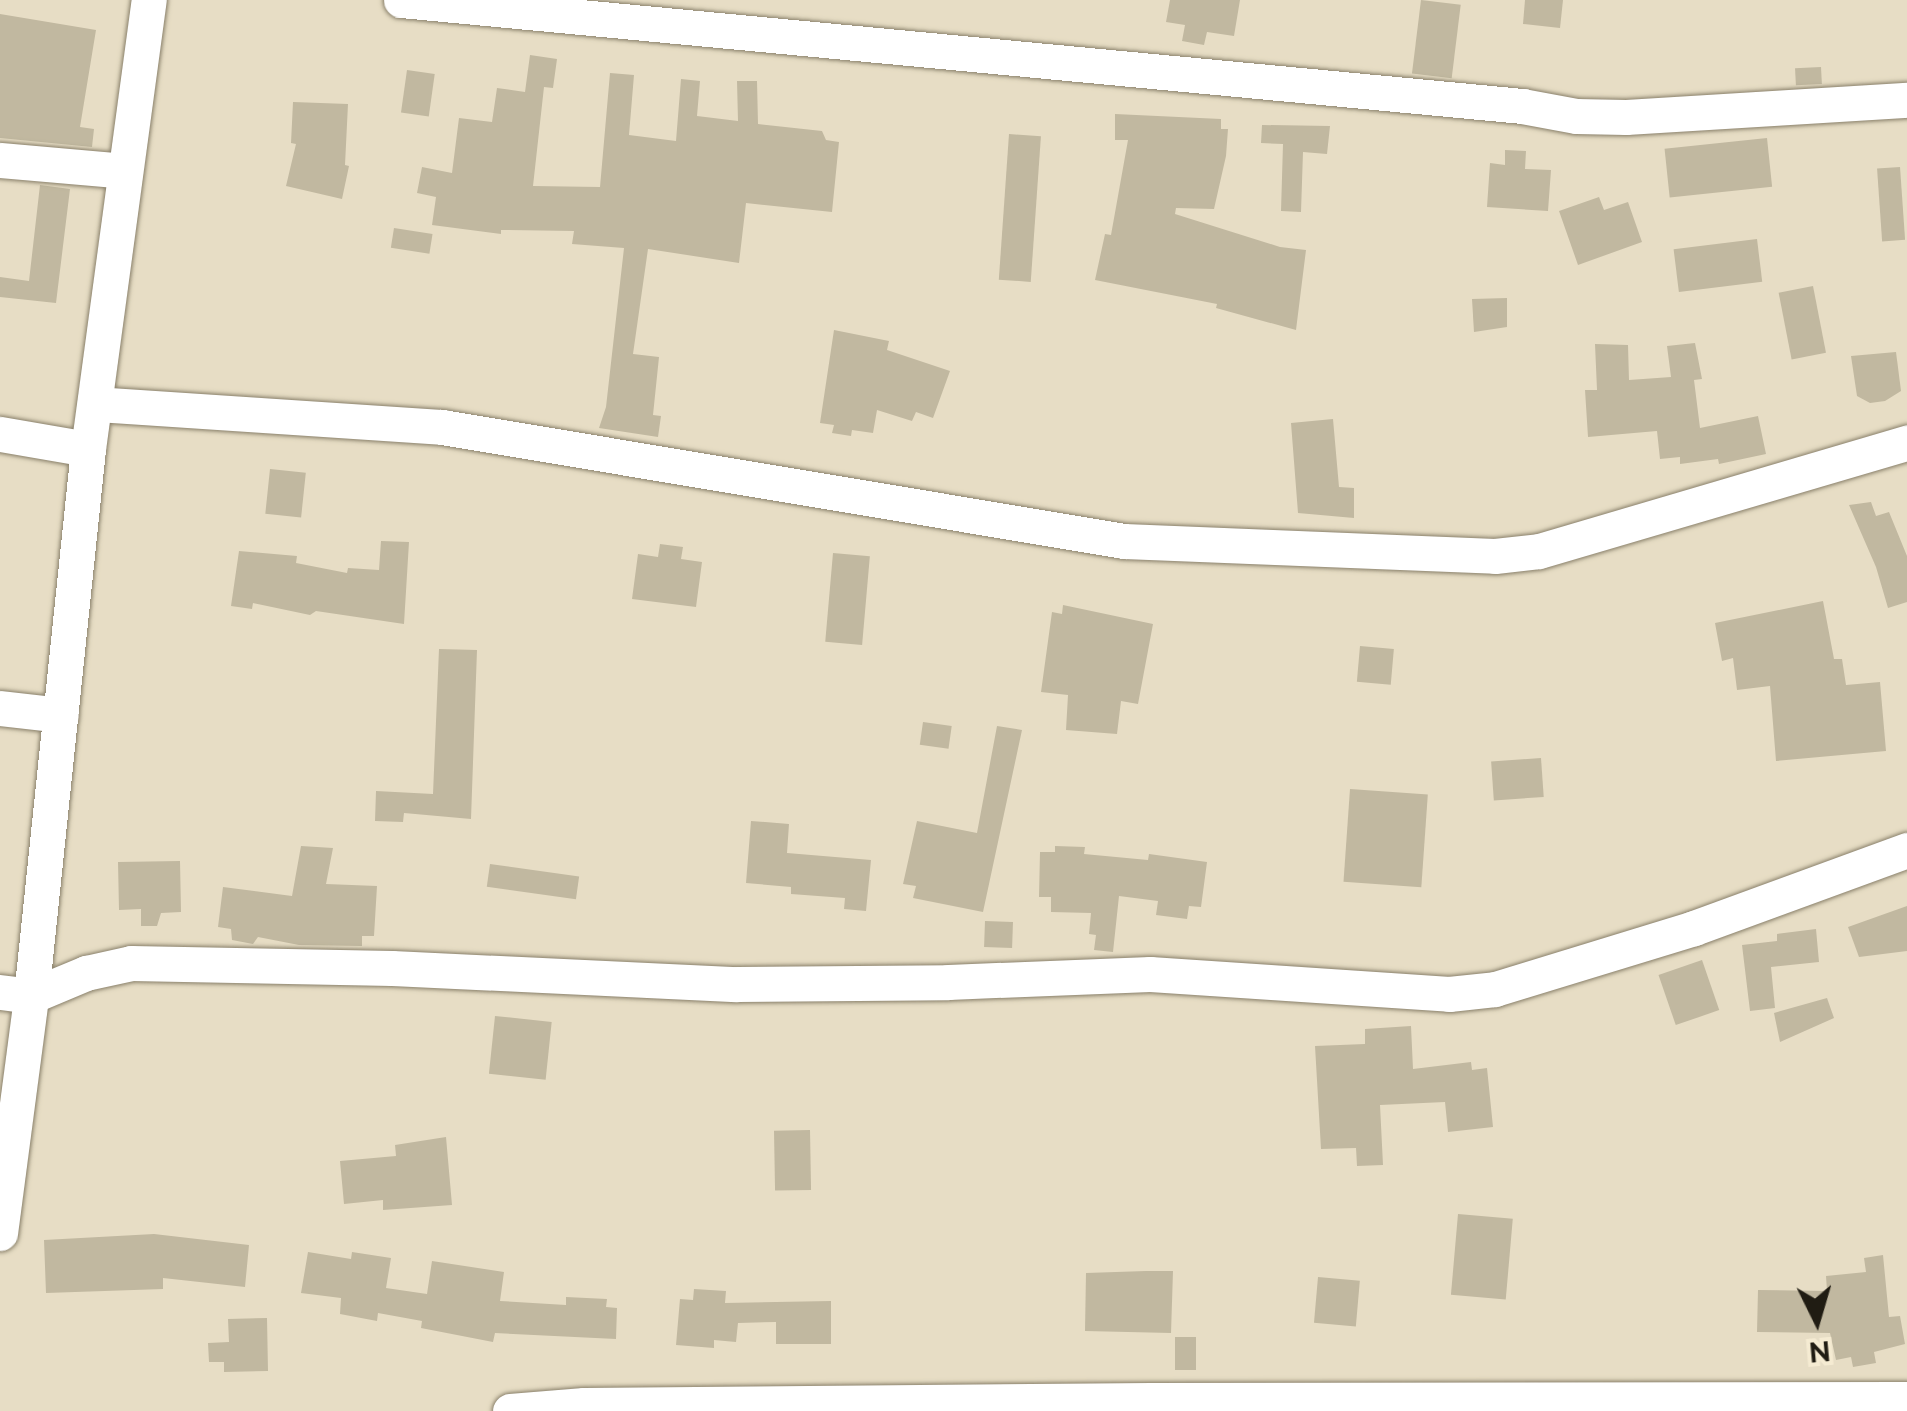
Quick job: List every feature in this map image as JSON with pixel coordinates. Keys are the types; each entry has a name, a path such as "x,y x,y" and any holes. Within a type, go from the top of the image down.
{"street":[{"path":"0,1233 15,994 60,715 88,449 149,0"},
{"path":"401,0 1522,106 1576,116 1626,117 1907,100"},
{"path":"0,160 125,171"},
{"path":"96,404 442,427 1124,541 1495,556 1539,550 1907,444"},
{"path":"0,434 88,449"},
{"path":"0,708 60,715"},
{"path":"15,994 131,963 392,968 737,984 948,982 1150,974 1449,994 1495,989 1694,928 1907,850"},
{"path":"510,1411 584,1404 1907,1399"}],"building":[{"path":"1170,0 1240,0 1234,36 1207,32 1204,45 1182,41 1185,25 1166,22"},
{"path":"1421,0 1461,5 1452,78 1412,73"},
{"path":"1525,0 1563,0 1560,28 1523,24"},
{"path":"0,14 96,30 80,127 94,129 92,147 0,138"},
{"path":"530,55 557,59 553,88 544,87 533,186 600,187 610,73 634,75 629,135 676,141 681,79 700,81 697,116 738,121 737,81 757,81 758,124 822,131 826,140 839,142 832,212 746,203 739,263 648,249 633,354 659,357 653,415 661,416 658,437 599,428 606,407 624,248 572,244 574,231 501,230 501,234 432,225 436,197 417,193 422,167 452,173 459,118 492,122 497,88 525,92"},
{"path":"1821,67 1822,84 1796,85 1795,68"},
{"path":"407,70 435,74 429,116 401,113"},
{"path":"293,102 348,104 345,165 349,166 342,199 286,186 296,144 291,143"},
{"path":"1115,114 1221,119 1221,129 1228,129 1226,156 1214,209 1176,208 1175,214 1280,247 1306,250 1296,330 1216,308 1217,304 1095,280 1105,234 1111,235 1128,140 1115,140"},
{"path":"1262,125 1330,126 1327,154 1303,152 1301,212 1281,211 1283,144 1261,143"},
{"path":"1009,134 1041,136 1031,282 999,280"},
{"path":"1767,138 1772,187 1670,197 1665,149"},
{"path":"1505,150 1526,151 1525,169 1551,170 1548,211 1487,207 1490,163 1505,165"},
{"path":"1900,167 1905,240 1882,241 1877,169"},
{"path":"40,185 70,189 56,303 0,297 0,277 29,281"},
{"path":"1599,197 1604,210 1628,202 1642,242 1578,265 1559,211"},
{"path":"394,228 433,234 429,254 391,248"},
{"path":"1757,239 1762,282 1679,292 1674,249"},
{"path":"1813,286 1826,353 1792,359 1779,293"},
{"path":"1507,298 1507,327 1474,332 1472,299"},
{"path":"834,330 889,341 887,350 950,371 933,418 916,412 912,421 877,410 873,433 852,430 851,436 832,433 834,425 820,423"},
{"path":"1695,343 1702,379 1694,380 1700,428 1758,416 1766,454 1719,464 1718,459 1680,464 1680,457 1660,459 1657,431 1588,437 1585,390 1597,390 1595,344 1628,345 1629,380 1671,377 1667,346"},
{"path":"1896,352 1901,391 1885,401 1870,403 1857,396 1851,356"},
{"path":"1333,419 1339,487 1354,488 1354,518 1298,513 1291,423"},
{"path":"270,469 306,473 301,518 265,514"},
{"path":"1871,502 1876,516 1889,512 1907,556 1907,602 1888,608 1876,567 1849,505"},
{"path":"381,541 409,542 404,624 316,611 310,615 253,603 252,609 231,606 239,551 297,556 296,563 347,573 348,568 379,570"},
{"path":"660,544 683,547 681,559 702,562 696,607 632,599 638,554 658,557"},
{"path":"833,553 870,556 862,645 825,642"},
{"path":"1823,601 1834,659 1842,659 1846,685 1880,682 1886,751 1776,761 1770,686 1737,690 1733,658 1722,661 1715,623"},
{"path":"1063,605 1153,624 1138,704 1121,701 1117,734 1066,730 1068,695 1041,692 1052,612 1062,614"},
{"path":"1360,646 1394,649 1391,685 1357,682"},
{"path":"439,649 477,650 471,819 404,813 403,822 375,821 376,791 433,794"},
{"path":"923,722 952,726 949,749 920,745"},
{"path":"997,726 1022,730 983,912 913,898 916,886 903,884 917,821 977,833"},
{"path":"1541,758 1544,797 1494,800 1491,761"},
{"path":"1350,789 1428,794 1421,887 1344,882"},
{"path":"751,821 789,824 787,853 871,860 866,911 844,909 845,898 791,894 791,887 746,883"},
{"path":"301,846 333,848 326,884 377,886 374,936 362,936 362,946 299,945 258,937 253,944 232,940 231,929 218,927 223,887 292,896"},
{"path":"1055,846 1085,847 1084,854 1148,860 1149,854 1207,862 1201,907 1189,906 1187,919 1156,915 1158,901 1119,896 1113,952 1094,950 1096,935 1089,934 1091,913 1051,912 1051,897 1039,897 1040,852 1055,852"},
{"path":"180,861 181,912 161,913 157,926 141,926 141,909 119,910 118,862"},
{"path":"490,864 579,877 576,899 487,887"},
{"path":"1907,906 1907,951 1859,957 1848,927"},
{"path":"985,921 1013,922 1012,948 984,947"},
{"path":"1816,929 1819,962 1771,967 1775,1008 1750,1011 1742,945 1777,941 1777,934"},
{"path":"1702,960 1719,1010 1676,1025 1659,975"},
{"path":"1827,998 1834,1018 1780,1042 1774,1013"},
{"path":"495,1016 552,1022 546,1080 489,1074"},
{"path":"1411,1026 1413,1069 1471,1062 1472,1070 1487,1068 1493,1127 1448,1132 1445,1102 1380,1105 1383,1165 1357,1166 1356,1148 1321,1149 1315,1046 1365,1044 1365,1029"},
{"path":"810,1130 811,1190 775,1191 774,1131"},
{"path":"446,1137 452,1205 383,1210 383,1200 344,1204 340,1161 396,1156 395,1145"},
{"path":"1458,1214 1513,1219 1506,1299 1451,1295"},
{"path":"154,1234 249,1245 245,1287 163,1278 163,1289 46,1293 44,1240"},
{"path":"308,1252 351,1259 352,1252 391,1258 386,1288 427,1294 432,1261 504,1272 500,1301 566,1305 566,1297 607,1299 606,1307 617,1308 616,1339 495,1333 493,1342 421,1328 422,1321 378,1313 377,1321 340,1314 341,1298 301,1293"},
{"path":"1883,1255 1889,1317 1900,1316 1905,1344 1874,1352 1876,1363 1853,1367 1851,1357 1836,1360 1830,1333 1757,1332 1758,1290 1827,1291 1826,1276 1866,1272 1864,1258"},
{"path":"1173,1271 1171,1333 1085,1331 1086,1273"},
{"path":"1318,1277 1360,1281 1356,1326 1314,1323"},
{"path":"694,1289 726,1291 725,1303 831,1301 831,1344 776,1344 776,1322 738,1323 736,1342 714,1340 714,1348 676,1345 680,1299 693,1300"},
{"path":"267,1318 268,1371 224,1372 224,1362 209,1362 208,1343 229,1342 228,1319"},
{"path":"1175,1337 1196,1337 1196,1370 1175,1370"}]}
